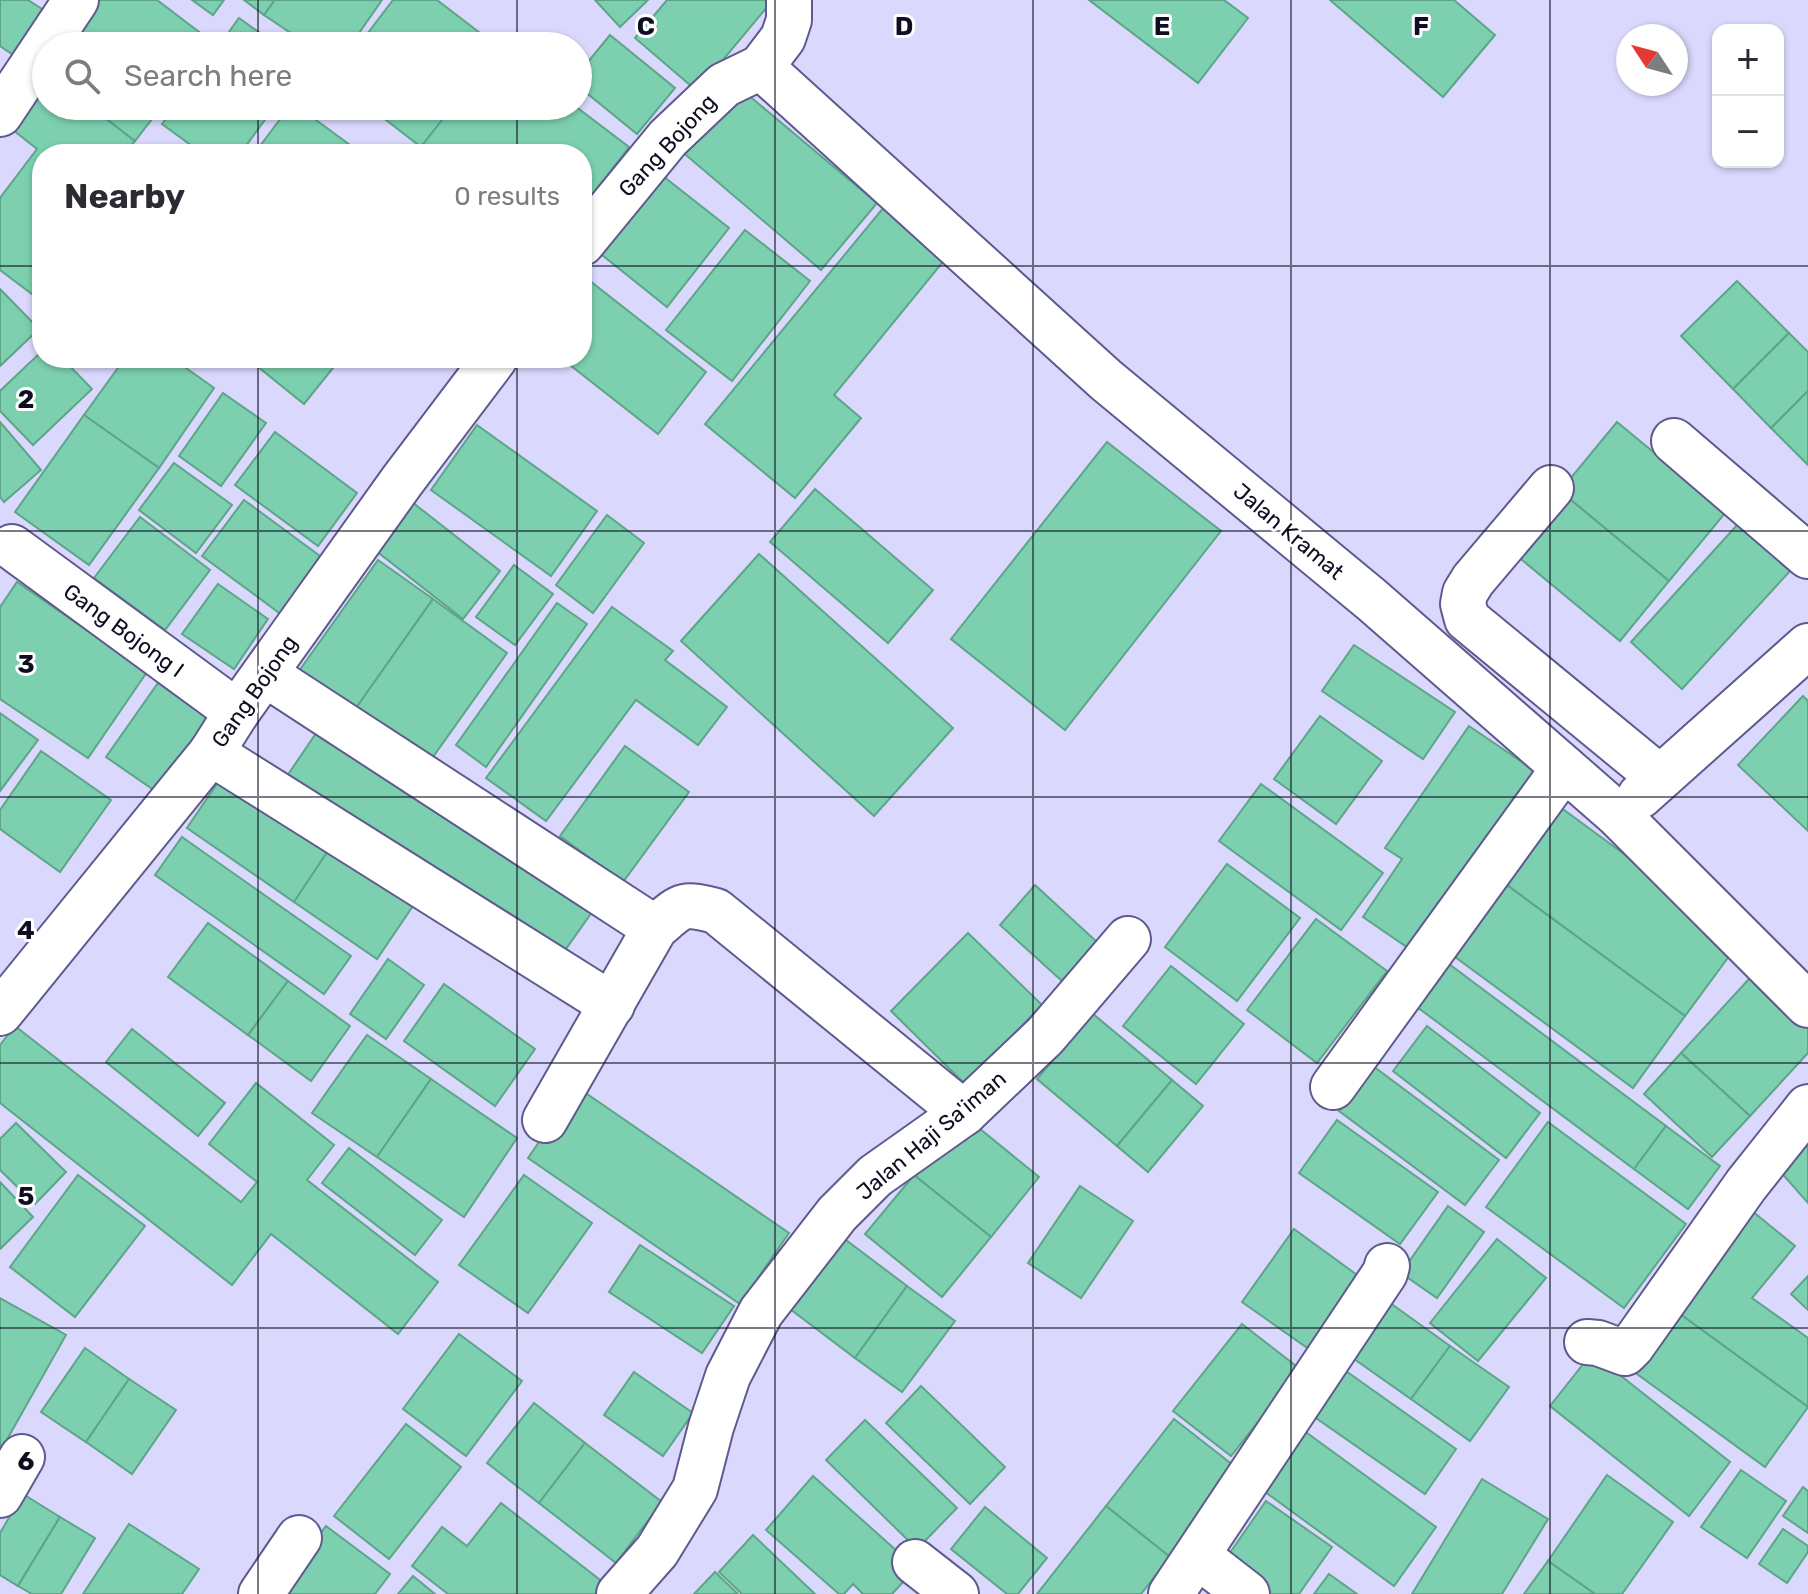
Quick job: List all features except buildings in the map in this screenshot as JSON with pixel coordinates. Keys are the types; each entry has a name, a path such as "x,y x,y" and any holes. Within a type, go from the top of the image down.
{"street":[{"path":"55,32 76,0"},
{"name":"Gang Bojong","path":"592,231 668,138 724,85 761,67 783,38 789,10"},
{"path":"0,114 32,66"},
{"name":"Jalan Kramat","path":"761,67 1106,380 1372,600 1618,815 1808,1005"},
{"name":"Gang Bojong","path":"0,1013 211,753 402,481 487,368"},
{"path":"1674,441 1808,556"},
{"path":"1551,488 1473,580 1465,593 1463,612 1486,635 1659,777"},
{"name":"Gang Bojong I","path":"12,547 237,712"},
{"path":"1618,815 1808,646"},
{"path":"265,674 655,928"},
{"path":"211,753 612,1005"},
{"path":"1333,1087 1564,768"},
{"path":"545,1120 655,928 678,908 690,904 716,911 964,1113"},
{"name":"Jalan Haji Sa'iman","path":"619,1594 657,1551 695,1489 728,1376 761,1312 837,1214 875,1176 964,1113 1045,1036 1128,939"},
{"path":"1587,1342 1625,1353 1632,1346 1746,1185 1808,1107"},
{"path":"1171,1594 1387,1266"},
{"path":"0,1495 22,1457"},
{"path":"261,1594 299,1538"},
{"path":"1198,1556 1247,1594"},
{"path":"915,1562 956,1594"}]}
